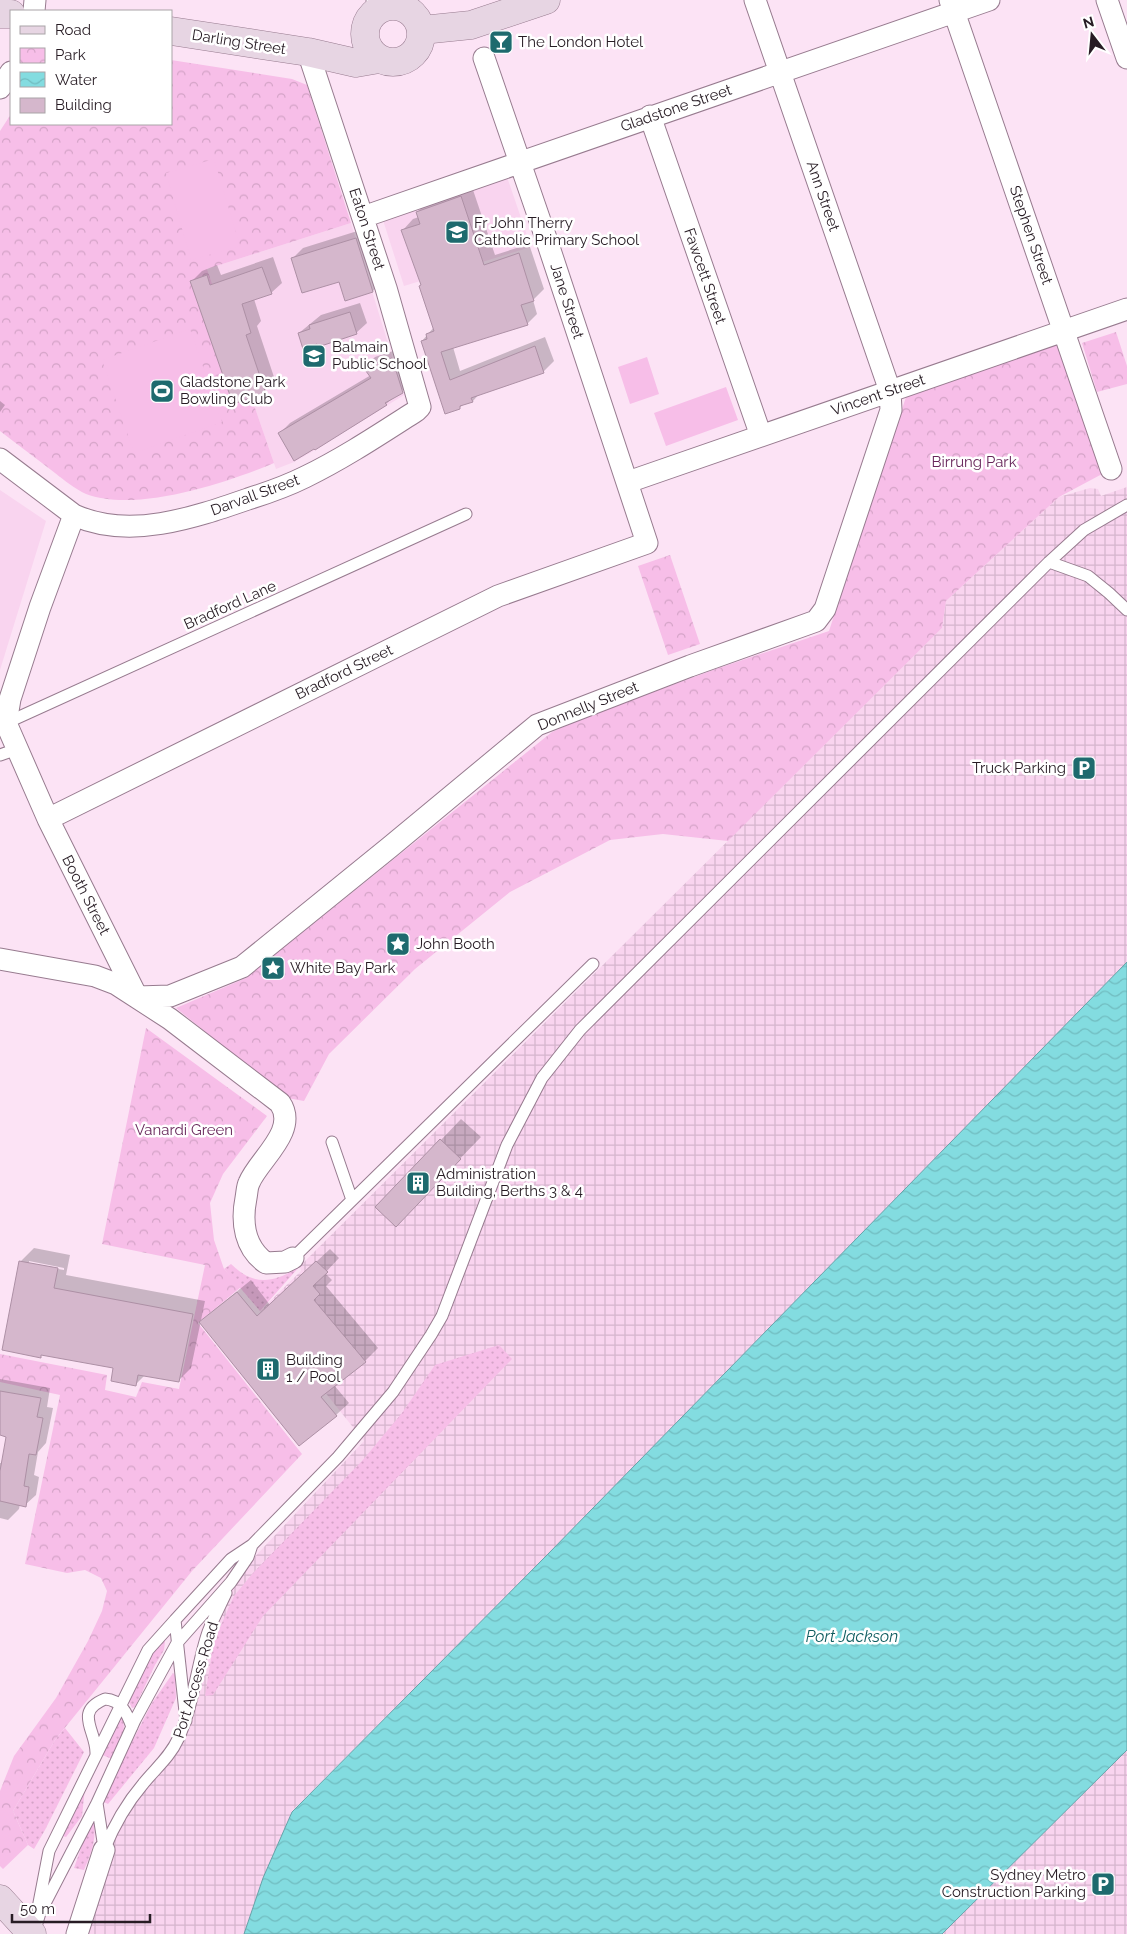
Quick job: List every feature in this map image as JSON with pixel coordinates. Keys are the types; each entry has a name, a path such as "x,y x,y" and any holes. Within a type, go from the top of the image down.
{"street":[{"path":"422,30 471,25 546,0"},
{"name":"Ann Street","path":"755,0 890,391"},
{"name":"Gladstone Street","path":"363,217 780,72 952,6 989,0"},
{"path":"1107,0 1127,58"},
{"path":"380,4 405,8 419,21 422,39 413,55 405,60 397,62 379,59 367,45 365,36 366,26 380,4"},
{"name":"Stephen Street","path":"952,6 1111,469"},
{"name":"Darling Street","path":"172,31 308,52 356,63 379,59"},
{"name":"Darling Street","path":"308,52 341,47 365,36"},
{"name":"Eaton Street","path":"308,52 395,317 420,407"},
{"name":"Jane Street","path":"484,58 648,543"},
{"path":"0,88 10,73"},
{"name":"Fawcett Street","path":"650,116 761,436"},
{"name":"Vincent Street","path":"628,482 1127,309"},
{"name":"Donnelly Street","path":"137,997 170,996 242,967 390,848 537,725 690,666 816,621 825,609 891,410 890,391"},
{"name":"Darvall Street","path":"74,514 90,522 104,525 149,525 222,508 303,478 378,436 420,407"},
{"path":"0,459 74,514 46,590 10,699 6,723"},
{"name":"Bradford Street","path":"48,819 498,596 648,543"},
{"name":"Booth Street","path":"6,723 9,752 48,819 137,997 274,1097 284,1108 285,1120 282,1132 249,1183 243,1212 245,1230 250,1247 256,1256 271,1264 286,1262 293,1258"},
{"path":"0,959 95,976 116,984 137,997"},
{"name":"Port Access Road","path":"77,1934 104,1850"},
{"path":"0,1899 33,1934"}],"lane":[{"path":"33,1934 49,1851 148,1650 231,1559 252,1545 338,1457 393,1392 442,1316 507,1145 542,1078 580,1030 1049,562 1084,530 1127,505"},
{"name":"Bradford Lane","path":"6,723 466,514"},
{"path":"1049,562 1088,576 1127,610"},
{"path":"293,1258 593,964"},
{"path":"332,1142 352,1200"},
{"path":"33,1934 40,1913 97,1804 132,1728 177,1644 231,1582 248,1557 252,1545"},
{"name":"Port Access Road","path":"104,1850 112,1828 122,1811 171,1753 186,1721 208,1631 231,1582"},
{"path":"175,1620 186,1721"},
{"path":"96,1754 96,1744 88,1725 89,1709 95,1703 105,1698 121,1705 132,1728"},
{"path":"97,1804 104,1850"}],"shaded area":[{"name":"Fr John Therry Catholic Primary School","path":"506,174 531,247 404,286 382,217"},
{"name":"Balmain Public School","path":"351,223 404,395 315,450 294,462 276,469 207,269"},
{"path":"1127,487 1127,962 548,1554 292,1811 245,1934 77,1934 113,1828 171,1753 209,1631 231,1582 364,1441 260,1311 301,1271 300,1266 942,628 946,601 1059,497 1090,488 1098,489 1101,496"},
{"path":"0,490 46,521 0,670"},
{"path":"1127,1750 1127,1934 942,1934"}],"green space":[{"path":"172,60 292,79 307,85 351,223 207,269 274,463 207,487 181,493 130,500 106,499 78,490 0,431 0,131 10,116 10,125 172,125"},
{"path":"214,159 240,246 191,260 166,173"},
{"name":"Gladstone Park Bowling Club","path":"190,329 222,422 134,453 102,360"},
{"path":"1116,332 1127,366 1127,384 1097,392 1082,343"},
{"name":"Birrung Park","path":"1057,341 1104,473 1059,497 946,601 942,628 728,841 663,834 610,840 510,892 415,969 329,1054 304,1101 287,1098 176,1008 246,978 552,732 588,716 713,670 829,631 906,397"},
{"path":"647,357 659,394 630,404 618,367"},
{"path":"726,387 738,420 666,446 654,413"},
{"path":"670,555 700,644 668,655 638,566"},
{"name":"Vanardi Green","path":"146,1028 267,1116 223,1174 210,1203 214,1240 224,1269 241,1287 198,1323 302,1454 192,1571 55,1740 13,1811 28,1845 3,1869 0,1866 0,1791 14,1756 56,1698 88,1641 102,1611 107,1591 101,1578 85,1570 67,1573 25,1564 60,1395 0,1382 0,1354 107,1375 105,1390 136,1397 142,1382 179,1389 205,1265 102,1244"},
{"path":"231,1264 248,1276 265,1280 282,1276 300,1266 260,1311 224,1269"},
{"path":"499,1345 512,1359 263,1616 213,1695 205,1696 214,1641 234,1596 253,1573 362,1461 402,1413 435,1365"},
{"path":"163,1639 165,1641 164,1650 135,1707 132,1708 128,1700 150,1657"},
{"path":"173,1673 175,1675 176,1698 154,1748 108,1804 104,1802 105,1795 152,1703"},
{"path":"120,1714 123,1719 123,1731 112,1759 100,1754"},
{"path":"65,1728 84,1752 34,1849 28,1845 13,1811 55,1740"},
{"path":"85,1788 82,1816 66,1837 63,1836 65,1830"},
{"path":"93,1821 95,1833 91,1853 84,1870 74,1868 85,1837"}],"water":[{"name":"Port Jackson","path":"1127,962 1127,1750 942,1934 244,1934 263,1878 292,1812 548,1554"}],"building":[{"path":"461,196 484,265 519,253 534,301 521,305 528,325 441,352 450,380 535,346 544,373 471,398 473,402 445,414 421,341 427,339 426,334 434,331 419,286 421,285 401,230 420,224 416,212"},
{"path":"356,238 373,292 345,301 339,282 302,293 291,258"},
{"path":"262,267 272,294 242,304 251,333 246,335 265,391 262,392 263,394 233,404 190,281 207,275 210,285"},
{"path":"350,312 357,334 318,347 317,344 303,349 298,333 310,329 309,325"},
{"path":"392,358 403,393 315,450 294,461 278,433 371,378 363,367"},
{"name":"Administration Building, Berths 3 & 4","path":"440,1139 461,1159 396,1227 375,1207"},
{"path":"19,1261 58,1268 54,1288 193,1314 179,1382 138,1375 136,1386 111,1381 113,1368 41,1355 41,1358 2,1350"},
{"path":"316,1261 328,1272 313,1286 320,1294 314,1300 366,1362 321,1397 337,1416 299,1446 199,1322 237,1292 257,1316"},
{"path":"0,1391 41,1398 37,1417 43,1418 36,1455 29,1454 24,1486 29,1487 26,1507 0,1501 0,1471 6,1437 0,1435"}],"place":[{"name":"The London Hotel","path":"501,42"},
{"name":"Fr John Therry Catholic Primary School","path":"457,232"},
{"name":"Balmain Public School","path":"314,356"},
{"name":"Gladstone Park Bowling Club","path":"162,391"},
{"name":"Truck Parking","path":"1084,768"},
{"name":"John Booth","path":"398,944"},
{"name":"White Bay Park","path":"273,968"},
{"name":"Administration Building, Berths 3 & 4","path":"418,1183"},
{"name":"Building 1 / Pool","path":"268,1369"},
{"name":"Sydney Metro Construction Parking","path":"1103,1884"}]}
